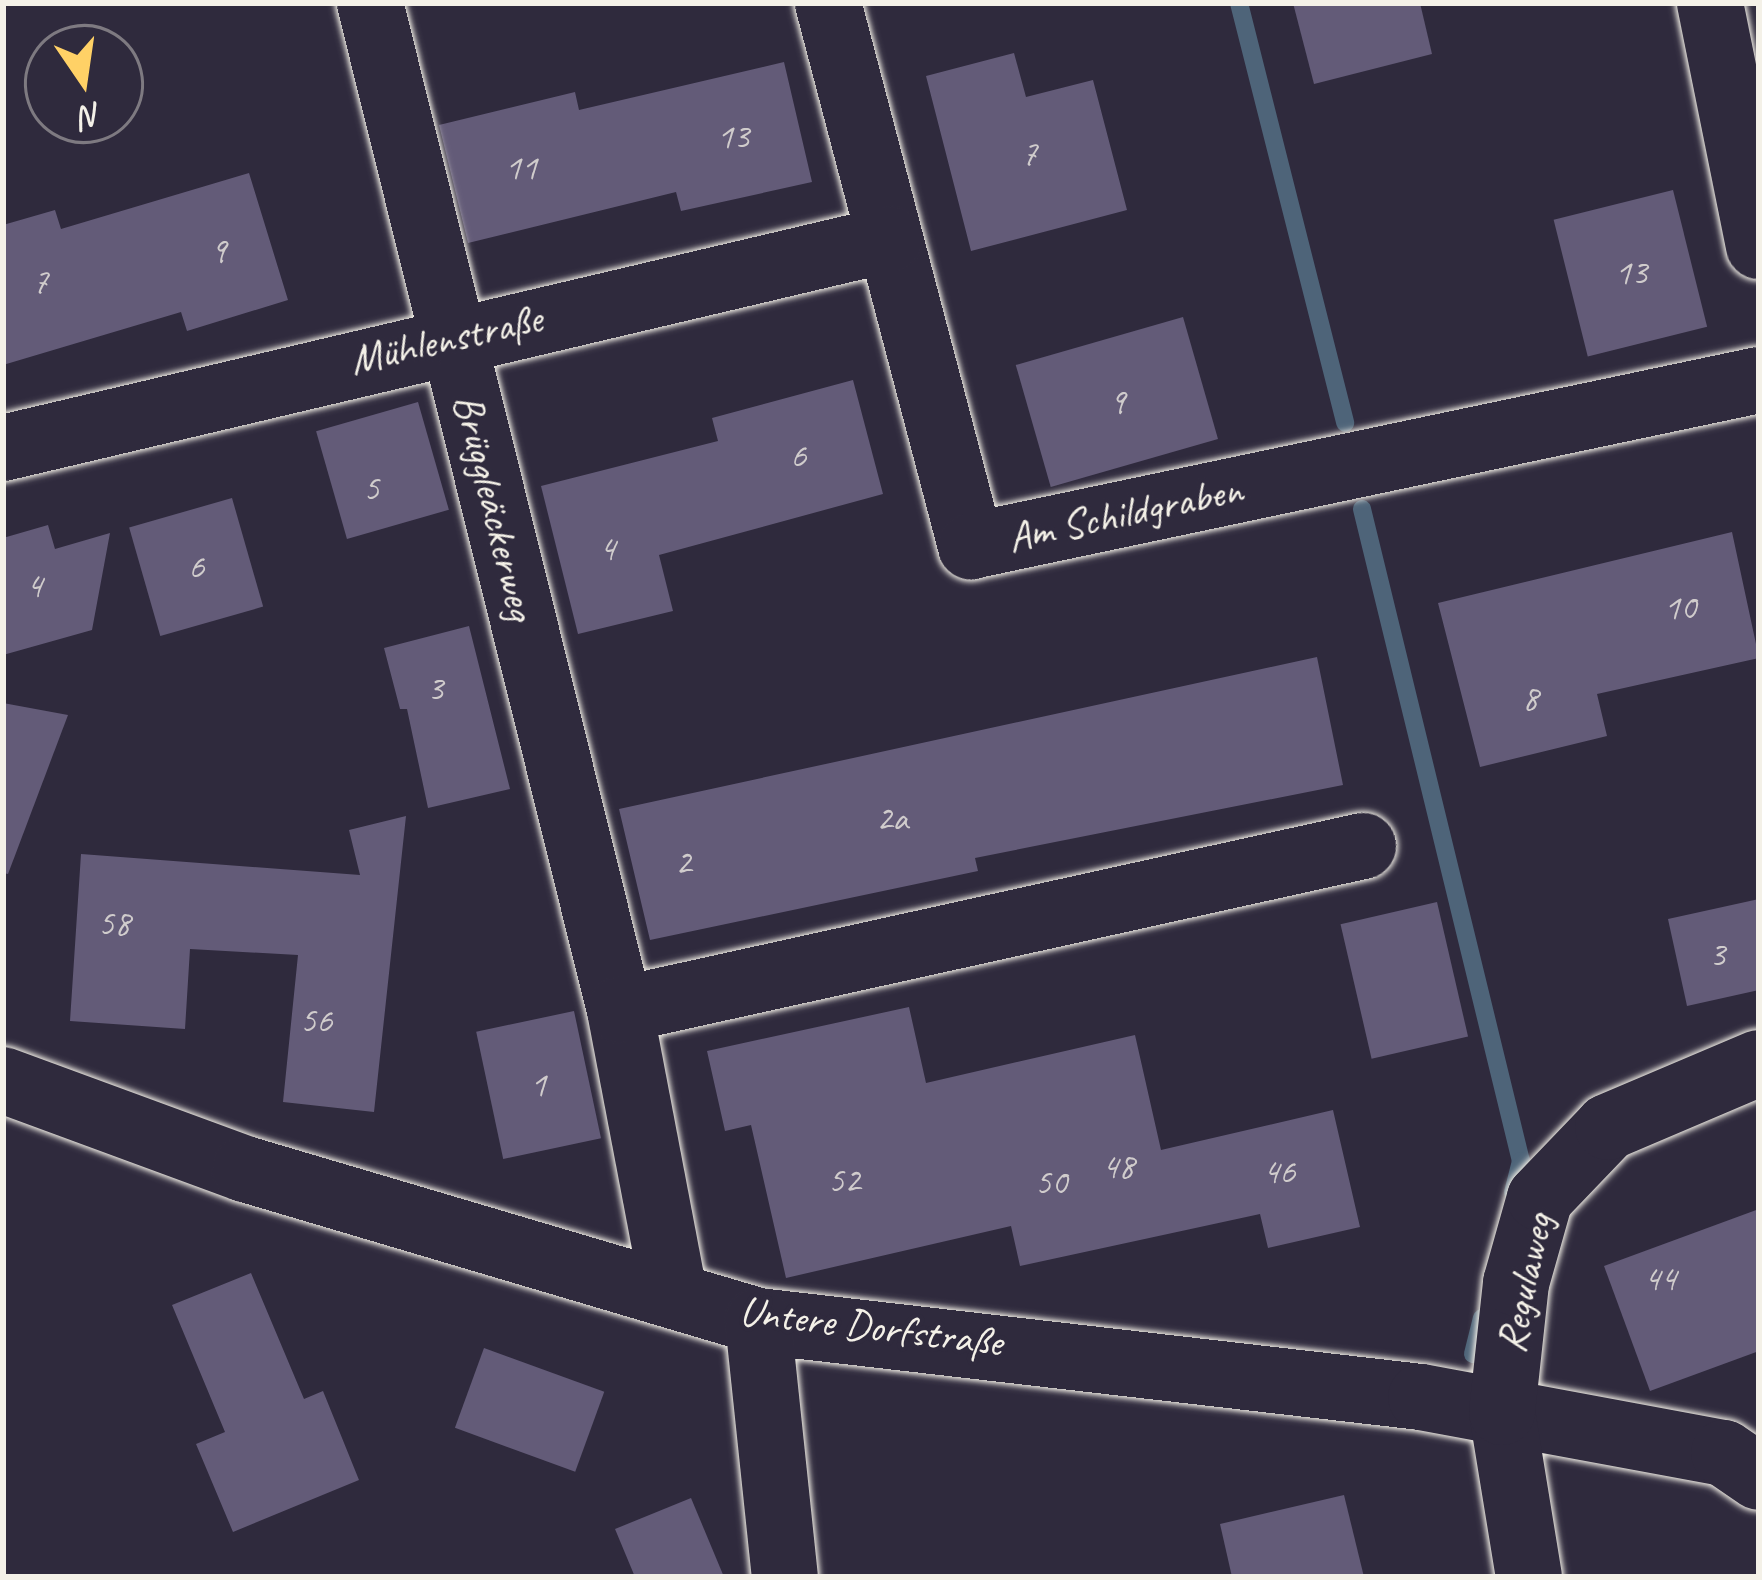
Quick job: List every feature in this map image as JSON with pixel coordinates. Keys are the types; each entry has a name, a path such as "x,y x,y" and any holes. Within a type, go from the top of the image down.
{"street":[{"name":"Brüggleäckerweg","path":"370,3 620,1010 674,1293"},
{"name":"Am Schildgraben","path":"828,3 971,546 1759,380"},
{"path":"1710,3 1759,246"},
{"name":"Mühlenstraße","path":"3,448 452,337 890,239"},
{"path":"620,1010 1363,846"},
{"name":"Regulaweg","path":"1529,1577 1502,1412 1516,1283 1540,1198 1608,1126 1759,1063"},
{"name":"Untere Dorfstraße","path":"3,1080 244,1169 758,1321 1066,1351 1502,1412 1724,1454 1759,1477"},
{"path":"758,1321 785,1577"}],"building":[{"path":"1293,3 1420,3 1432,54 1314,84"},
{"path":"1014,53 1026,97 1093,80 1127,210 971,251 926,76"},
{"path":"784,62 812,182 681,211 676,192 468,243 439,125 575,92 579,110"},
{"path":"249,173 288,300 187,331 181,312 3,365 3,225 55,210 61,229"},
{"path":"1673,190 1707,327 1588,357 1554,220"},
{"path":"1183,317 1218,439 1051,487 1016,365"},
{"path":"853,380 883,494 659,555 673,611 578,634 541,486 718,441 712,418"},
{"path":"418,402 449,510 347,539 316,431"},
{"path":"232,498 263,607 160,636 129,527"},
{"path":"48,525 55,549 110,533 92,630 3,655 3,538"},
{"path":"1732,532 1759,658 1597,694 1607,736 1480,767 1438,603"},
{"path":"469,626 510,789 428,808 407,709 400,709 384,648"},
{"path":"1317,657 1343,785 975,858 978,871 650,940 619,809"},
{"path":"3,703 68,715 8,874 3,873"},
{"path":"406,816 374,1112 283,1102 298,955 190,949 185,1029 70,1021 81,854 360,875 349,830"},
{"path":"1759,899 1759,990 1687,1006 1668,919"},
{"path":"1437,902 1468,1036 1372,1059 1341,924"},
{"path":"909,1007 926,1083 1135,1035 1161,1150 1333,1110 1360,1227 1268,1248 1260,1214 1020,1266 1011,1226 786,1278 751,1125 725,1131 707,1051"},
{"path":"574,1011 601,1138 503,1159 476,1032"},
{"path":"1759,1209 1759,1351 1650,1391 1604,1266"},
{"path":"251,1273 304,1399 323,1391 359,1480 233,1532 196,1444 225,1432 172,1305"},
{"path":"484,1348 604,1392 575,1472 455,1428"},
{"path":"1344,1495 1364,1577 1232,1577 1220,1524"},
{"path":"691,1498 724,1577 635,1577 615,1529"}],"waterway":[{"path":"1239,3 1345,423"},
{"path":"1362,509 1521,1161 1513,1192"},
{"path":"1473,1354 1482,1318"}]}
